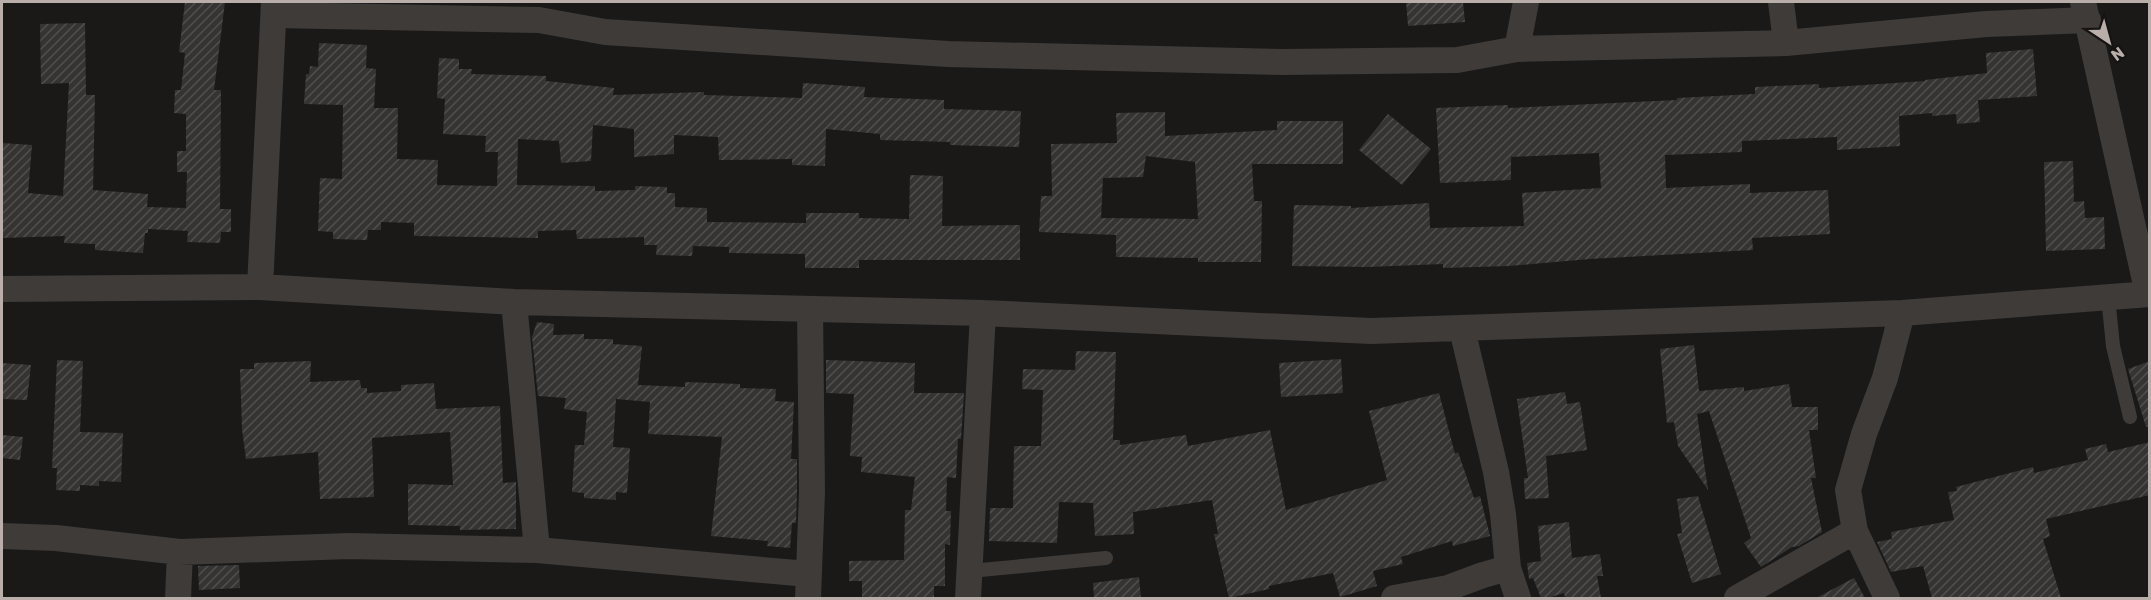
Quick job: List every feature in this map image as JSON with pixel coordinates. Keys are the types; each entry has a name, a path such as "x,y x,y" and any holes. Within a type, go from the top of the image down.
{"street":[{"path":"1517,49 1526,2"},
{"path":"1780,2 1786,43"},
{"path":"2,289 260,287 514,302 983,314 1371,331 1902,313 2149,294 2085,11 1986,24 1786,43 1517,49 1457,60 1306,62 948,54 605,32 539,11 274,8 260,287"},
{"path":"514,302 537,550"},
{"path":"2,536 56,538 180,552 350,546 537,550 808,586 812,492 810,309"},
{"path":"1887,598 1855,531 1848,490 1864,435 1885,378 1902,313"},
{"path":"968,598 983,314"},
{"path":"1462,328 1496,472 1508,568 1518,598"},
{"path":"1737,598 1855,531"},
{"path":"178,598 180,552"},
{"path":"1394,598 1448,588 1508,568"}],"lane":[{"path":"2108,297 2113,346 2130,417"},
{"path":"970,571 1106,558"}],"building":[{"path":"185,2 225,2 214,90 221,90 220,209 231,209 231,232 221,232 220,243 187,242 188,231 148,229 148,233 145,233 143,253 95,250 95,244 64,243 65,236 2,238 2,143 32,145 28,193 63,196 69,83 41,84 40,24 85,23 86,95 95,95 93,190 148,194 147,207 186,208 187,172 177,172 177,151 186,151 186,114 174,113 175,90 181,90 185,53 179,52"},
{"path":"1406,2 1463,2 1465,22 1408,26"},
{"path":"319,43 367,45 366,68 376,69 374,108 398,108 397,159 438,160 437,185 497,186 498,152 485,152 486,136 443,134 445,99 437,98 439,58 459,59 459,69 472,69 471,74 546,76 546,81 614,88 613,95 704,92 704,95 802,98 803,83 865,87 864,97 944,100 944,109 1021,111 1019,147 880,140 880,134 826,129 825,166 792,165 792,159 719,160 718,137 674,135 674,154 634,157 634,129 593,125 591,161 561,163 559,141 518,139 517,185 595,186 595,191 635,190 635,186 667,187 667,193 675,193 675,207 707,208 707,222 806,223 806,213 859,213 859,218 909,219 910,175 943,176 942,226 1020,225 1020,260 859,260 859,268 805,268 805,254 729,253 729,247 693,246 692,256 656,255 657,245 644,245 644,237 577,239 576,230 538,231 538,238 414,236 414,223 381,222 381,230 368,230 367,240 333,239 333,232 318,231 320,178 342,179 343,105 304,104 306,74 309,74 310,66 318,67"},
{"path":"2033,49 2037,96 1978,100 1980,122 1957,124 1956,114 1932,116 1932,113 1899,116 1900,146 1837,150 1837,137 1742,141 1742,152 1665,155 1666,188 1750,184 1750,193 1828,190 1830,234 1752,238 1753,250 1509,266 1443,268 1443,264 1368,267 1292,266 1294,205 1351,206 1351,208 1429,203 1430,228 1524,226 1522,193 1601,188 1599,153 1511,157 1511,180 1440,183 1436,108 1508,105 1508,108 1677,100 1677,98 1755,94 1755,87 1819,84 1819,88 1925,81 1987,73 1986,53"},
{"path":"1165,112 1165,136 1277,130 1277,121 1343,121 1343,164 1252,164 1254,201 1262,201 1261,262 1198,262 1198,258 1116,257 1116,235 1039,232 1041,196 1052,196 1051,144 1117,143 1116,113","holes":["1146,156 1195,162 1198,219 1101,218 1103,178 1143,177"]},
{"path":"1388,114 1431,149 1402,185 1359,150"},
{"path":"2073,161 2074,202 2084,201 2085,218 2104,217 2105,249 2046,251 2044,162"},
{"path":"537,322 554,324 553,335 584,334 584,339 613,339 613,344 642,346 638,385 685,387 685,382 740,384 740,388 776,389 775,401 794,402 791,459 797,459 797,492 796,523 792,523 790,548 767,546 768,541 711,536 722,437 648,434 650,402 616,399 613,447 630,448 627,493 616,492 616,500 584,498 584,493 572,492 575,445 584,445 587,412 564,409 566,398 538,396 532,337"},
{"path":"1694,345 1699,391 1744,387 1744,391 1789,384 1792,407 1818,407 1818,430 1809,430 1816,478 1811,478 1822,532 1799,546 1792,547 1761,567 1744,543 1751,538 1709,411 1697,414 1708,490 1678,446 1674,422 1667,423 1660,349"},
{"path":"1076,351 1116,352 1113,440 1120,440 1120,445 1186,435 1188,446 1270,430 1286,510 1387,480 1369,411 1439,393 1455,454 1458,452 1474,498 1480,496 1490,536 1453,546 1452,541 1401,557 1403,564 1373,571 1377,586 1340,597 1333,573 1269,586 1269,589 1229,598 1214,534 1218,534 1212,500 1133,512 1134,534 1095,536 1093,503 1059,502 1057,543 989,541 990,508 1013,508 1014,446 1041,446 1043,390 1022,389 1023,369 1075,370"},
{"path":"1341,359 1343,393 1281,397 1279,363"},
{"path":"57,360 83,361 80,432 123,433 121,482 99,481 99,486 80,485 80,491 56,490 57,468 52,468"},
{"path":"826,360 915,363 914,393 964,393 956,478 947,477 946,511 951,511 950,545 945,544 945,586 934,586 934,598 862,598 862,581 849,581 849,561 904,560 905,510 911,510 915,477 861,472 862,457 850,456 854,394 826,393"},
{"path":"311,361 310,382 360,380 361,388 367,388 367,393 401,391 401,385 434,383 436,409 500,406 503,483 516,482 516,529 460,530 460,526 408,525 408,484 453,485 450,432 372,438 374,497 320,499 318,452 246,459 242,429 240,369 254,369 254,363"},
{"path":"2150,361 2150,426 2146,427 2128,369"},
{"path":"2,363 31,365 27,400 2,399"},
{"path":"1565,392 1567,404 1580,402 1587,450 1546,456 1549,498 1525,499 1524,478 1528,478 1517,399"},
{"path":"2,435 23,437 20,460 2,458"},
{"path":"2150,442 2150,495 2046,519 2050,536 2043,539 2061,598 1932,598 1923,566 1891,572 1877,542 1892,539 1891,532 1954,520 1948,492 1957,491 1956,487 2033,467 2034,473 2088,460 2085,449 2106,444 2108,452"},
{"path":"1698,496 1721,574 1692,583 1677,534 1682,533 1677,499"},
{"path":"1569,522 1572,558 1600,554 1603,576 1597,576 1601,598 1565,598 1564,593 1541,598 1533,578 1529,579 1527,563 1541,561 1538,526"},
{"path":"239,565 240,588 199,590 198,566"},
{"path":"1139,577 1141,598 1094,598 1093,583"},
{"path":"1854,578 1865,598 1816,598"}]}
